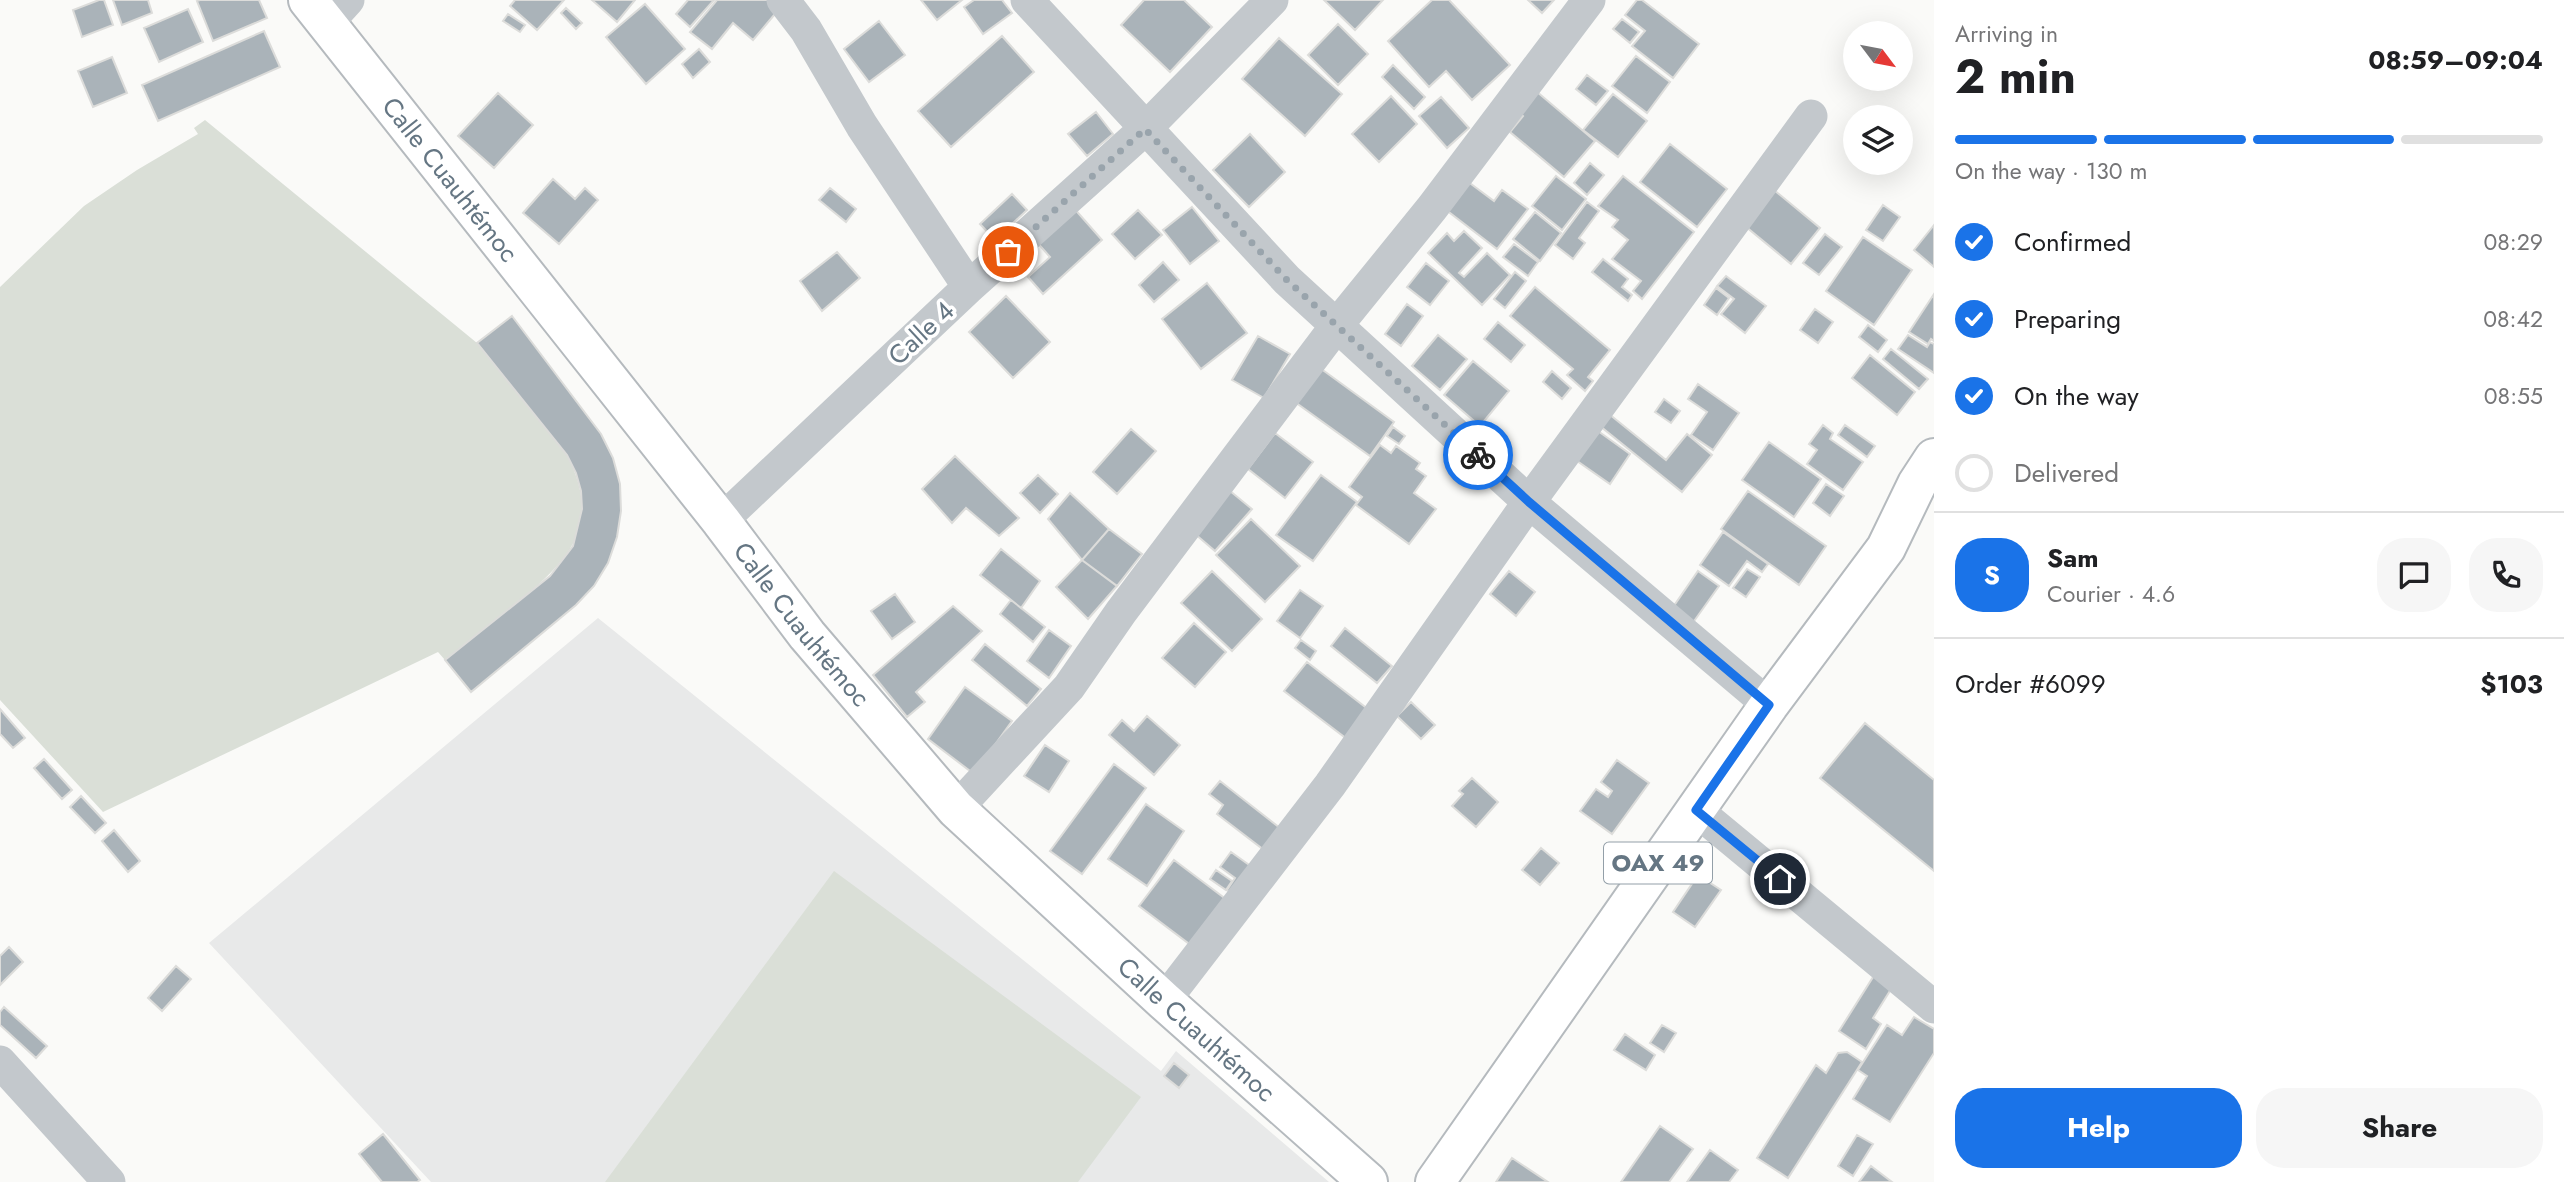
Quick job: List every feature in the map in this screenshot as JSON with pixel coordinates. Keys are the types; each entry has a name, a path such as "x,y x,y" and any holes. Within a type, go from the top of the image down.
{"main road":[{"name":"Calle Cuauhtémoc","path":"328,7 807,635 956,809 1164,1001 1368,1182"},
{"name":"OAX 49","path":"1435,1182 1769,705 1930,486"}],"street":[{"path":"783,0 807,30 862,126 969,287"},
{"path":"1027,0 1287,280 1529,502 1769,705"},
{"name":"Calle 4","path":"721,521 969,287 1145,129 1272,0"},
{"path":"956,809 1069,687 1121,612 1337,325 1432,208 1588,0"},
{"path":"1164,1001 1330,785 1529,502 1811,116"},
{"path":"1696,810 1934,1007"},
{"path":"0,1062 109,1182"}],"shaded area":[{"path":"205,120 477,343 567,455 578,481 582,503 580,523 564,558 549,574 445,660 438,652 103,812 0,700 0,287 84,206 137,170 198,134 194,128"},
{"path":"598,618 1161,1071 1176,1051 1329,1182 431,1182 209,943"},
{"path":"834,871 1141,1097 1078,1182 605,1182"}],"building":[{"path":"104,0 113,25 82,37 73,10"},
{"path":"113,0 148,0 152,13 122,25"},
{"path":"259,0 267,18 213,41 197,1"},
{"path":"515,0 564,0 537,30 510,6"},
{"path":"592,0 635,0 617,22"},
{"path":"688,0 714,0 690,27 676,14"},
{"path":"717,0 771,0 780,8 753,40 733,23 712,49 690,32"},
{"path":"921,0 962,0 937,20"},
{"path":"974,0 1002,0 1012,13 983,34 964,7"},
{"path":"1144,0 1184,0 1212,27 1170,72 1121,25"},
{"path":"1324,0 1383,0 1355,30"},
{"path":"1432,0 1449,0 1510,65 1472,100 1446,71 1429,87 1388,41"},
{"path":"1528,0 1554,0 1542,13"},
{"path":"1637,0 1642,0 1699,44 1673,78 1632,46 1645,31 1625,15"},
{"path":"645,4 685,49 646,84 606,37"},
{"path":"566,8 582,23 576,29 561,13"},
{"path":"188,9 203,42 159,62 144,28"},
{"path":"508,14 525,25 520,32 503,21"},
{"path":"1622,19 1639,32 1630,43 1613,29"},
{"path":"879,21 905,55 869,82 844,49"},
{"path":"1338,24 1368,54 1338,85 1308,55"},
{"path":"264,31 280,67 158,121 142,85"},
{"path":"1002,36 1034,72 951,147 918,111"},
{"path":"1279,38 1342,94 1305,136 1242,79"},
{"path":"699,49 710,62 693,78 682,64"},
{"path":"1636,56 1670,82 1647,113 1612,86"},
{"path":"112,57 127,93 93,107 78,71"},
{"path":"1393,65 1425,97 1414,109 1382,77"},
{"path":"1587,75 1608,91 1596,105 1576,89"},
{"path":"1536,91 1595,141 1564,177 1510,132 1523,116 1519,112"},
{"path":"498,93 533,125 494,168 458,136"},
{"path":"1613,94 1647,121 1618,157 1583,130"},
{"path":"1391,96 1417,124 1379,162 1352,134"},
{"path":"1441,97 1469,128 1447,148 1419,116"},
{"path":"1096,112 1113,134 1087,156 1068,134"},
{"path":"1250,134 1285,172 1249,207 1213,170"},
{"path":"1670,144 1727,189 1697,227 1640,182"},
{"path":"1590,163 1604,175 1587,195 1574,183"},
{"path":"1556,176 1586,199 1562,230 1532,206"},
{"path":"1623,176 1694,232 1642,299 1633,291 1641,281 1612,259 1628,240 1612,227 1618,220 1598,206"},
{"path":"1463,178 1494,201 1502,190 1528,209 1497,249 1441,206"},
{"path":"553,179 575,199 585,188 598,200 559,244 523,213"},
{"path":"830,188 856,209 846,222 819,200"},
{"path":"1774,190 1820,228 1791,264 1745,226"},
{"path":"1012,194 1027,210 995,240 980,224"},
{"path":"1587,202 1599,211 1579,238 1585,243 1573,259 1555,245"},
{"path":"1883,205 1900,217 1883,241 1866,230"},
{"path":"1072,206 1102,240 1043,294 1028,277 1050,257 1035,240"},
{"path":"1192,207 1219,241 1190,264 1163,230"},
{"path":"1138,210 1162,235 1135,259 1112,234"},
{"path":"1535,212 1561,233 1540,261 1513,239"},
{"path":"1934,225 1934,267 1914,250"},
{"path":"1464,231 1482,248 1459,273 1464,277 1487,253 1510,275 1482,305 1428,253 1447,233 1454,241"},
{"path":"1825,234 1842,247 1819,275 1803,263"},
{"path":"1863,237 1912,270 1874,325 1826,291"},
{"path":"1514,244 1538,262 1528,276 1503,257"},
{"path":"837,252 860,278 822,311 800,281"},
{"path":"1603,259 1628,279 1622,287 1632,295 1628,301 1592,272"},
{"path":"1163,262 1179,280 1154,302 1139,285"},
{"path":"1426,263 1449,281 1430,305 1407,287"},
{"path":"1515,272 1526,281 1505,308 1494,299"},
{"path":"1726,276 1766,306 1745,333 1721,314 1734,299 1717,286"},
{"path":"1207,283 1247,333 1201,369 1162,319"},
{"path":"1535,287 1610,350 1588,377 1593,381 1585,391 1567,375 1573,369 1510,316"},
{"path":"1716,288 1729,298 1717,315 1704,305"},
{"path":"1934,294 1934,341 1931,339 1928,344 1909,332"},
{"path":"1006,296 1050,342 1013,378 969,332"},
{"path":"1407,304 1423,316 1401,346 1385,334"},
{"path":"1815,309 1833,322 1818,343 1800,330"},
{"path":"512,316 601,434 613,458 620,484 621,511 617,537 608,563 594,586 576,605 471,692 445,660 550,576 573,546 582,509 576,473 567,455 477,343"},
{"path":"1498,322 1525,345 1511,362 1484,339"},
{"path":"1868,325 1887,340 1878,352 1859,337"},
{"path":"1438,335 1467,359 1440,390 1412,366"},
{"path":"1908,335 1927,347 1930,342 1934,344 1934,373 1898,349"},
{"path":"1258,336 1290,354 1264,398 1232,380"},
{"path":"1891,349 1928,379 1919,389 1883,359"},
{"path":"1870,355 1915,392 1897,415 1852,378"},
{"path":"1473,361 1509,391 1480,426 1444,395"},
{"path":"1320,368 1394,422 1370,456 1295,402"},
{"path":"1552,371 1571,388 1562,399 1543,382"},
{"path":"1698,384 1739,413 1713,450 1691,435 1707,412 1688,399"},
{"path":"1664,399 1680,411 1671,423 1655,412"},
{"path":"1609,414 1666,460 1687,434 1712,455 1682,492 1600,426"},
{"path":"1823,425 1833,433 1830,439 1863,462 1843,490 1807,464 1817,450 1809,444"},
{"path":"1845,425 1875,446 1867,457 1838,435"},
{"path":"1591,426 1630,454 1610,484 1570,456"},
{"path":"1393,427 1405,436 1399,444 1387,436"},
{"path":"1131,429 1156,451 1117,494 1093,472"},
{"path":"1275,433 1313,462 1285,498 1248,469"},
{"path":"1769,442 1821,479 1794,517 1742,480"},
{"path":"1380,445 1391,453 1396,446 1420,463 1416,469 1426,476 1414,493 1436,509 1409,544 1356,505 1362,497 1349,487"},
{"path":"955,456 1019,518 999,536 966,508 952,523 922,489"},
{"path":"1038,475 1058,494 1040,513 1020,493"},
{"path":"1321,475 1357,502 1313,561 1276,535"},
{"path":"1826,484 1844,496 1830,516 1813,503"},
{"path":"1224,486 1252,509 1215,551 1188,528"},
{"path":"1748,491 1826,546 1799,585 1721,529"},
{"path":"1070,493 1109,529 1082,560 1048,519"},
{"path":"1251,519 1300,566 1265,602 1216,555"},
{"path":"1109,529 1142,554 1117,586 1082,560"},
{"path":"1723,532 1768,564 1762,572 1747,561 1729,586 1700,565"},
{"path":"1001,549 1040,581 1021,608 980,575"},
{"path":"1082,560 1117,586 1088,619 1056,587"},
{"path":"1747,569 1760,577 1746,597 1733,588"},
{"path":"1212,571 1262,619 1232,651 1181,603"},
{"path":"1509,571 1535,592 1516,616 1490,594"},
{"path":"1698,571 1719,586 1692,624 1671,610"},
{"path":"1300,590 1323,606 1300,638 1277,621"},
{"path":"895,594 915,622 892,639 871,611"},
{"path":"1011,600 1045,627 1033,642 1000,614"},
{"path":"953,606 982,631 916,692 925,702 907,717 873,675"},
{"path":"1194,623 1226,652 1195,687 1162,658"},
{"path":"1345,628 1392,666 1377,683 1331,646"},
{"path":"1049,630 1071,646 1049,678 1027,661"},
{"path":"1301,640 1316,651 1310,660 1295,648"},
{"path":"985,644 1041,689 1027,706 972,660"},
{"path":"1307,662 1369,710 1347,739 1284,691"},
{"path":"965,687 1012,721 974,774 928,739"},
{"path":"1411,702 1435,725 1421,739 1397,716"},
{"path":"0,709 25,738 13,748 0,734"},
{"path":"1147,716 1180,745 1154,775 1109,735 1122,720 1134,731"},
{"path":"1865,723 1934,780 1934,871 1820,778"},
{"path":"1045,745 1069,761 1049,792 1024,776"},
{"path":"44,759 72,790 62,799 34,768"},
{"path":"1617,760 1649,783 1612,834 1580,811 1596,789 1608,797 1612,791 1601,782"},
{"path":"1114,764 1146,788 1082,874 1050,851"},
{"path":"1472,778 1498,802 1476,827 1452,806 1463,794 1459,791"},
{"path":"1220,781 1280,828 1264,850 1217,814 1223,805 1209,794"},
{"path":"81,796 106,823 95,833 70,807"},
{"path":"1146,804 1184,831 1147,886 1108,859"},
{"path":"114,830 140,861 128,872 102,841"},
{"path":"1541,848 1559,863 1540,885 1522,870"},
{"path":"1231,852 1252,867 1232,894 1227,890 1235,878 1220,867"},
{"path":"1174,860 1227,900 1192,946 1139,906"},
{"path":"1216,870 1232,881 1226,890 1210,879"},
{"path":"1698,875 1721,890 1695,927 1673,912"},
{"path":"9,947 23,962 0,985 0,956"},
{"path":"176,966 191,979 162,1011 148,998"},
{"path":"1875,974 1893,986 1873,1018 1881,1024 1866,1049 1839,1031"},
{"path":"4,1007 47,1046 36,1058 0,1025 0,1012"},
{"path":"1914,1017 1934,1029 1934,1053 1890,1122 1853,1099 1867,1076 1858,1070 1887,1025 1902,1035"},
{"path":"1662,1025 1676,1033 1664,1052 1650,1043"},
{"path":"1625,1034 1655,1055 1646,1070 1614,1050"},
{"path":"1847,1052 1862,1062 1788,1178 1757,1158 1816,1065 1826,1073 1838,1053"},
{"path":"1174,1063 1189,1075 1179,1088 1164,1076"},
{"path":"1660,1126 1693,1149 1669,1182 1621,1182"},
{"path":"383,1134 420,1180 382,1182 359,1154"},
{"path":"1857,1135 1873,1144 1853,1176 1838,1166"},
{"path":"1710,1150 1738,1170 1729,1182 1687,1182"},
{"path":"1512,1158 1548,1182 1496,1182"},
{"path":"1871,1166 1892,1182 1859,1182"}],"way so far":[{"path":"1008,252 1145,129 1287,280 1478,455"}],"route":[{"path":"1478,455 1529,502 1769,705 1696,810 1780,879"}]}
